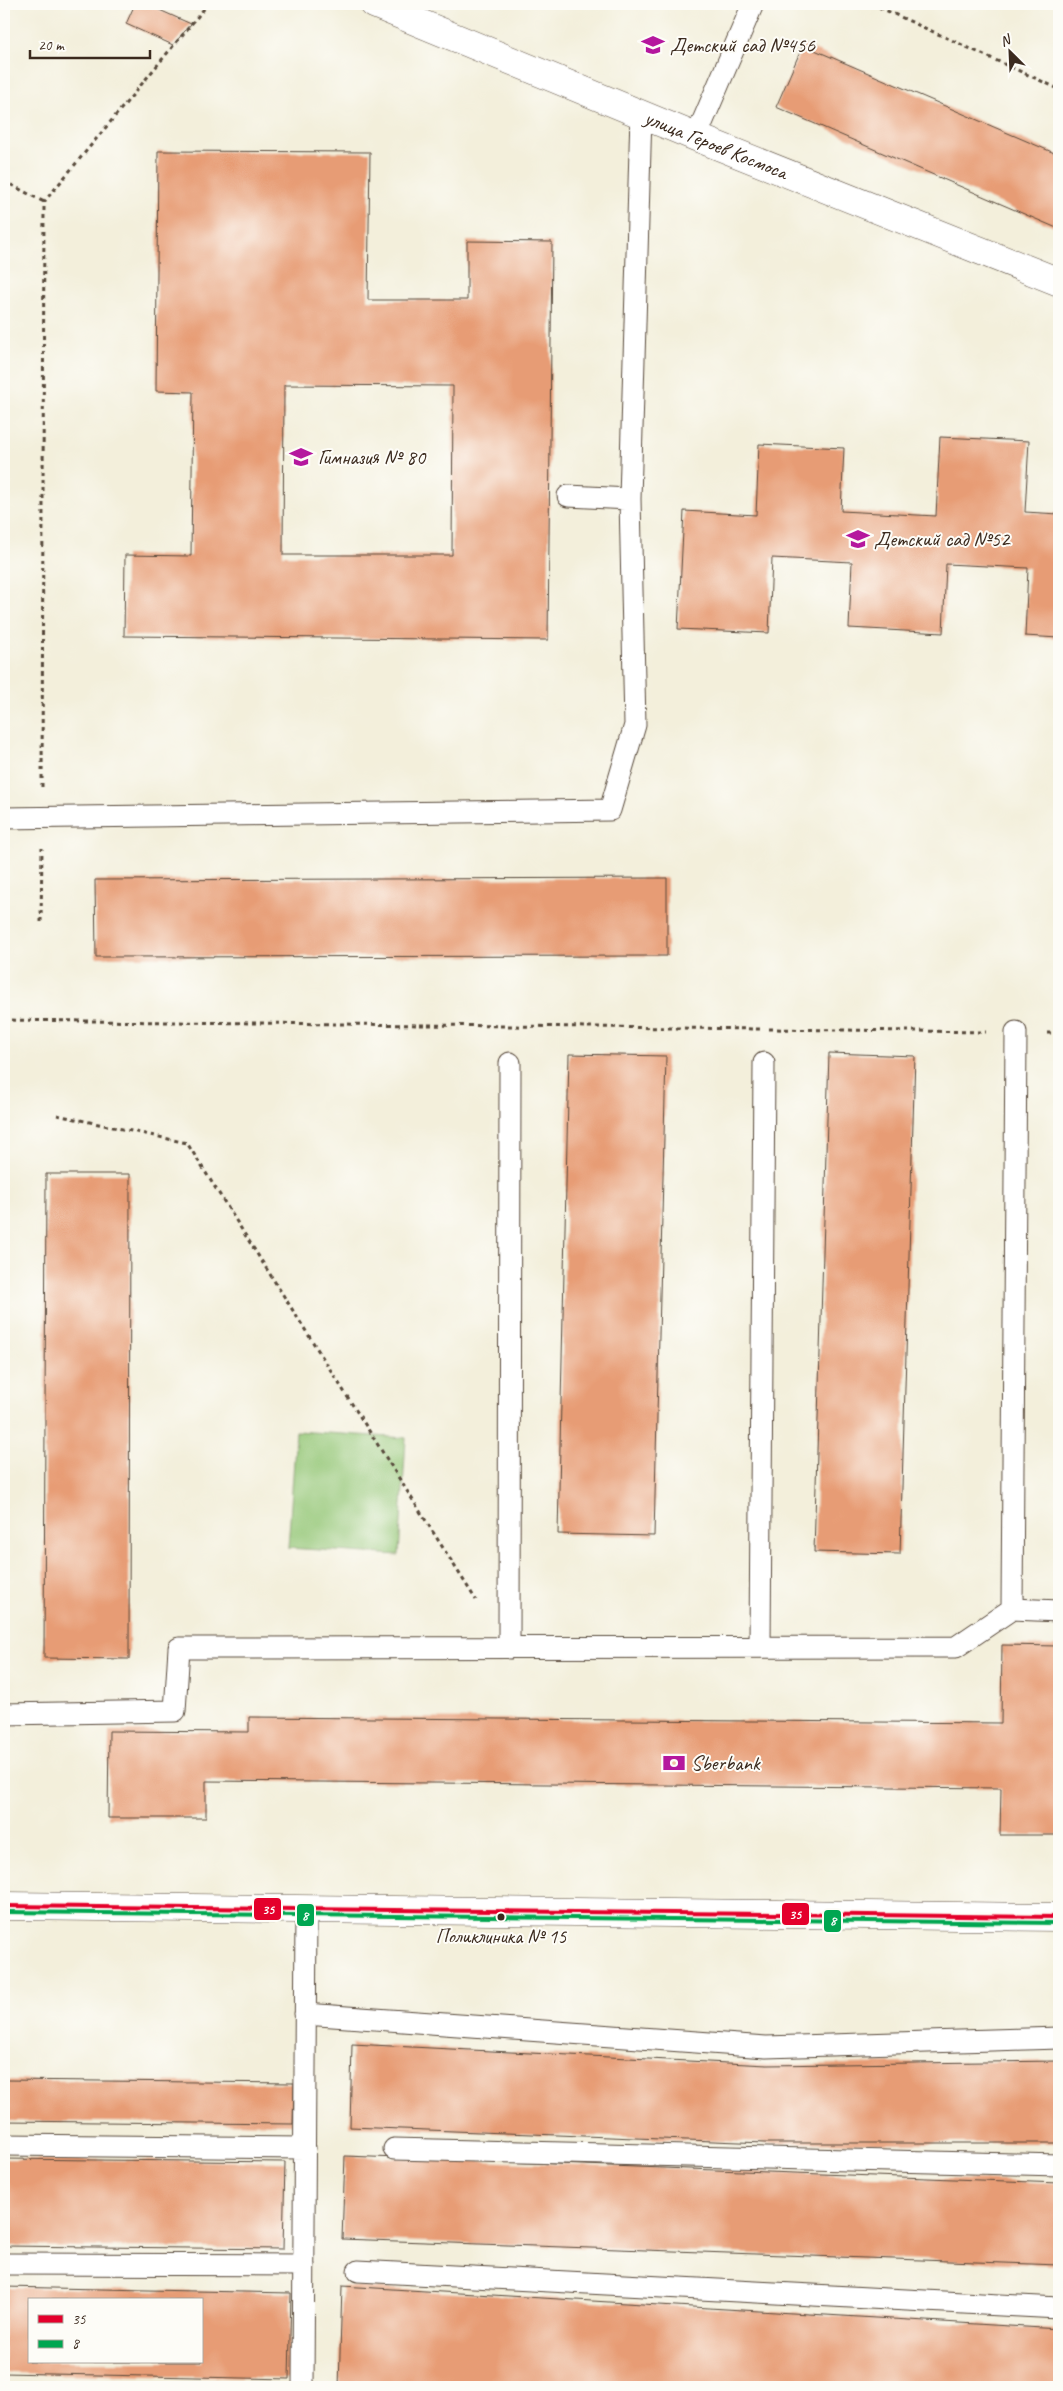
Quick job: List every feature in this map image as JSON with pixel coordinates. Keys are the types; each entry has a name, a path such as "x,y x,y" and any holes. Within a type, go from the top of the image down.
{"street":[{"name":"улица Героев Космоса","path":"374,4 696,137 1059,282"},
{"path":"4,1906 1059,1917"}],"lane":[{"path":"696,137 753,4"},
{"path":"4,818 610,810 635,725 630,499 640,114"},
{"path":"568,496 630,499"},
{"path":"1012,1609 1016,1032"},
{"path":"509,1648 510,1063"},
{"path":"760,1647 764,1063"},
{"path":"4,1714 175,1711 179,1648 956,1647 1012,1609 1059,1611"},
{"path":"303,2387 306,1909"},
{"path":"306,2014 766,2047 1059,2038"},
{"path":"4,2145 305,2148"},
{"path":"394,2149 1059,2165"},
{"path":"4,2264 304,2265"},
{"path":"358,2272 1059,2308"}],"path":[{"path":"41,922 44,202 208,4"},
{"path":"872,4 1059,89"},
{"path":"4,181 44,202"},
{"path":"4,1020 1059,1033"},
{"path":"57,1115 187,1143 479,1604"}],"green space":[{"path":"296,1431 406,1438 399,1555 288,1548"}],"building":[{"path":"135,4 146,4 191,24 173,45 126,24"},
{"path":"803,45 1059,155 1059,229 776,107"},
{"path":"158,151 370,152 368,300 467,300 467,241 552,242 548,640 124,636 125,555 191,556 193,392 156,391","holes":["284,385 453,386 452,555 283,555"]},
{"path":"940,437 1029,441 1025,512 1059,514 1059,638 1025,636 1028,568 946,564 943,633 849,628 852,562 772,558 769,633 678,629 684,511 756,515 759,444 844,448 841,511 936,516"},
{"path":"667,878 667,956 96,957 95,880"},
{"path":"829,1053 915,1056 900,1554 814,1552"},
{"path":"569,1054 666,1056 654,1536 558,1534"},
{"path":"46,1174 130,1174 129,1659 44,1658"},
{"path":"1002,1645 1059,1646 1059,1835 1000,1835 1001,1788 206,1781 206,1818 108,1818 109,1731 249,1732 249,1717 1001,1723"},
{"path":"352,2044 767,2065 1059,2061 1059,2143 765,2143 350,2127"},
{"path":"4,2080 294,2083 293,2124 4,2121"},
{"path":"345,2156 1059,2183 1059,2265 342,2239"},
{"path":"4,2159 285,2162 283,2249 4,2246"},
{"path":"342,2286 1059,2329 1059,2387 339,2387"},
{"path":"4,2287 291,2293 289,2379 4,2373"}],"transit line":[{"name":"35","path":"4,1906 1059,1917"},
{"name":"8","path":"4,1912 1059,1923"}],"place":[{"name":"Детский сад №456","path":"653,45"},
{"name":"Гимназия № 80","path":"301,457"},
{"name":"Детский сад №52","path":"858,539"},
{"name":"Sberbank","path":"674,1763"},
{"name":"Поликлиника № 15","path":"501,1917"}]}
